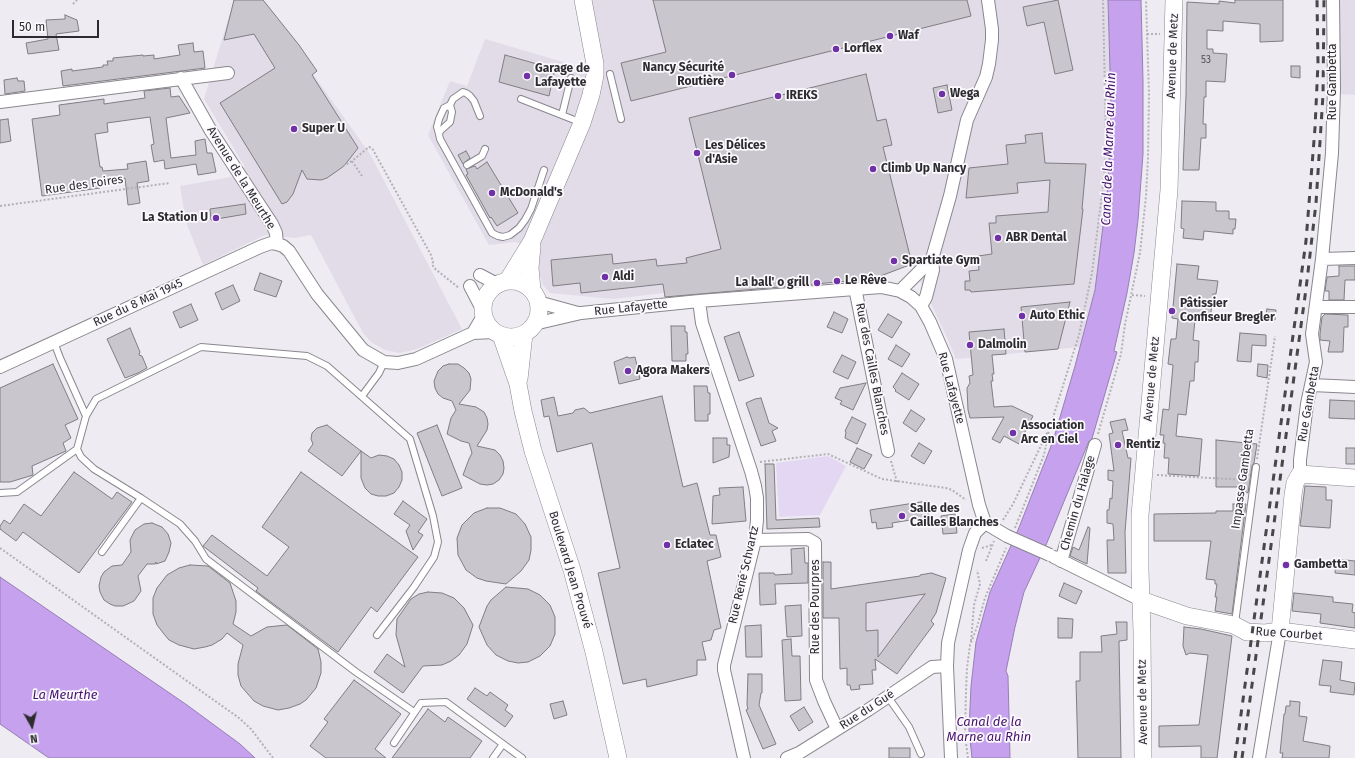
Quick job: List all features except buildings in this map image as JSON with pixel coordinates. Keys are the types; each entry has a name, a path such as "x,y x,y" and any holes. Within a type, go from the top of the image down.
{"street":[{"path":"384,362 398,363 416,359 473,333 497,333 513,337 529,329 538,317 530,268 532,241 549,173 582,123 591,95 595,70 584,0"},
{"path":"921,306 926,297 933,270 932,259 950,196 967,120 986,77 989,64 992,29 988,0"},
{"name":"Avenue de Metz","path":"1143,758 1140,515 1169,190 1174,0"},
{"name":"Rue Gambetta","path":"1259,758 1280,631 1293,495 1295,483 1300,474 1300,460 1307,404 1316,362 1312,334 1322,259 1332,153 1334,88 1333,0"},
{"path":"0,102 228,73"},
{"name":"Avenue de la Meurthe","path":"181,78 211,131 272,224 276,233 278,244 283,246 288,251 317,294 363,350 384,362"},
{"path":"473,333 483,313 483,301 486,294 491,288 502,282 532,241"},
{"name":"Rue du 8 Mai 1945","path":"0,367 260,247 271,243 278,244"},
{"path":"1322,259 1355,258"},
{"path":"900,291 932,259"},
{"path":"480,275 502,282 521,282 535,296"},
{"name":"Rue Lafayette","path":"529,329 582,314 699,301 856,288 881,287 900,291 911,297 921,306 930,322 946,359 979,505 985,523"},
{"path":"471,288 486,322 497,333"},
{"name":"Rue des Cailles Blanches","path":"856,288 888,450"},
{"name":"Rue Lafayette","path":"535,296 582,314"},
{"name":"Rue René Schvartz","path":"699,301 702,323 755,486 758,506 754,540 724,665 744,758"},
{"path":"1316,307 1355,307"},
{"name":"Boulevard Jean Prouvé","path":"518,384 529,329"},
{"name":"Boulevard Jean Prouvé","path":"497,333 518,384 533,451 572,570 594,652 618,758"},
{"path":"1312,385 1355,387"},
{"name":"Chemin du Halage","path":"1061,561 1095,445"},
{"path":"1300,474 1355,478"},
{"path":"951,758 947,666 949,637 969,550 975,534 985,523 1006,537 1050,555 1141,600"},
{"name":"Rue des Pourpres","path":"754,540 808,539 815,543 816,680 837,729"},
{"name":"Rue Courbet","path":"1141,600 1187,616 1265,633 1280,631 1355,640"},
{"name":"Rue du Gué","path":"787,758 800,753 932,667 947,666"}],"lane":[{"path":"610,74 621,119"},
{"path":"562,115 572,78"},
{"path":"439,134 440,131 450,122 452,112 450,105 453,98 463,92 474,101 480,116"},
{"path":"521,100 582,123"},
{"path":"450,105 444,108 439,118 437,127 440,139 492,233 503,237 510,235 519,228 525,220 549,173"},
{"path":"467,165 482,156 485,148"},
{"path":"54,342 86,416"},
{"path":"0,493 17,492 77,449 86,416 96,399 201,347 307,356 327,366 410,439 433,516 438,542 434,557 414,587 377,635"},
{"path":"362,396 380,373 384,362"},
{"path":"77,449 81,457 94,469 180,524 206,559 356,672 414,712"},
{"name":"Impasse Gambetta","path":"1241,628 1256,467"},
{"path":"102,552 141,498"},
{"path":"888,697 909,727 921,754"},
{"path":"394,743 421,703 446,702 522,758"},
{"path":"493,758 503,744"}],"path":[{"path":"72,4 76,0"},
{"path":"970,645 1006,537 1044,455 1049,430 1081,327 1092,274 1104,178 1106,143 1103,0"},
{"path":"1095,445 1122,354 1124,324 1132,295 1140,253 1146,196 1149,94 1146,0"},
{"path":"1147,34 1158,34"},
{"path":"344,166 369,147 372,148 431,254 434,268 458,288 471,288"},
{"path":"352,161 356,170 362,176"},
{"name":"Rue des Foires","path":"0,206 170,183"},
{"path":"1132,295 1144,296"},
{"name":"Impasse Gambetta","path":"1256,467 1275,336"},
{"path":"984,546 992,545 1006,537 1013,504 1049,430"},
{"path":"888,450 897,482"},
{"path":"748,464 828,454 882,479 946,488 952,490 967,501"},
{"path":"1153,474 1254,480"},
{"path":"986,561 992,545"},
{"path":"0,548 239,718 251,729 272,757"},
{"path":"968,758 965,735 967,668 974,605 980,584 975,564"}],"shaded area":[{"path":"234,0 260,0 370,154 462,329 417,349 400,353 385,350 371,342 363,333 311,235 295,238 265,235 203,265 186,222 180,186 231,177 245,167 204,99"},
{"path":"591,0 1108,0 1111,106 1108,186 1095,290 1080,347 956,359 912,264 872,279 665,297 664,293 613,299 550,293 543,285 539,273 539,250 515,242 489,245 428,135 450,81 467,86 485,39 587,69 604,67"},
{"path":"1338,0 1355,0 1355,95 1339,94 1339,57 1341,56 1341,43 1339,39"},
{"path":"828,456 846,466 820,515 779,517 776,463"},
{"path":"933,572 946,578 936,613 931,621 934,624 897,674 879,661 876,662 876,670 872,670 873,684 859,685 860,689 851,690 850,685 847,685 847,668 840,669 841,588 920,576"}],"water":[{"name":"Canal de la Marne au Rhin","path":"1108,0 1141,0 1143,154 1134,253 1114,351 1117,352 1091,442 1089,441 1046,545 1024,592 1006,671 1008,676 1010,758 972,758 969,730 971,686 976,642 990,592 1018,530 1053,441 1095,290 1108,186 1111,106"},
{"name":"La Meurthe","path":"0,577 187,705 240,744 255,758 49,758 0,724"}],"railway":[{"path":"1235,758 1306,241 1315,128 1318,63 1317,0"},
{"path":"1242,758 1306,289 1316,203 1323,95 1324,0"}],"place":[{"name":"Waf","path":"890,36"},
{"name":"Lorflex","path":"836,49"},
{"name":"Nancy Sécurité Routière","path":"732,75"},
{"name":"Garage de Lafayette","path":"527,76"},
{"name":"Wega","path":"942,94"},
{"name":"IREKS","path":"778,96"},
{"name":"Super U","path":"294,129"},
{"name":"Les Délices d'Asie","path":"697,153"},
{"name":"Climb Up Nancy","path":"873,169"},
{"name":"McDonald's","path":"492,193"},
{"name":"La Station U","path":"216,218"},
{"name":"ABR Dental","path":"998,238"},
{"name":"Spartiate Gym","path":"894,261"},
{"name":"Aldi","path":"605,277"},
{"name":"Le Rêve","path":"837,281"},
{"name":"La ball' o grill","path":"817,283"},
{"name":"Pâtissier Confiseur Bregler","path":"1172,311"},
{"name":"Auto Ethic","path":"1022,316"},
{"name":"Dalmolin","path":"970,345"},
{"name":"Agora Makers","path":"628,371"},
{"name":"Association Arc en Ciel","path":"1013,433"},
{"name":"Rentiz","path":"1118,445"},
{"name":"Salle des Cailles Blanches","path":"902,516"},
{"name":"Eclatec","path":"667,545"},
{"name":"Gambetta","path":"1286,565"}]}
